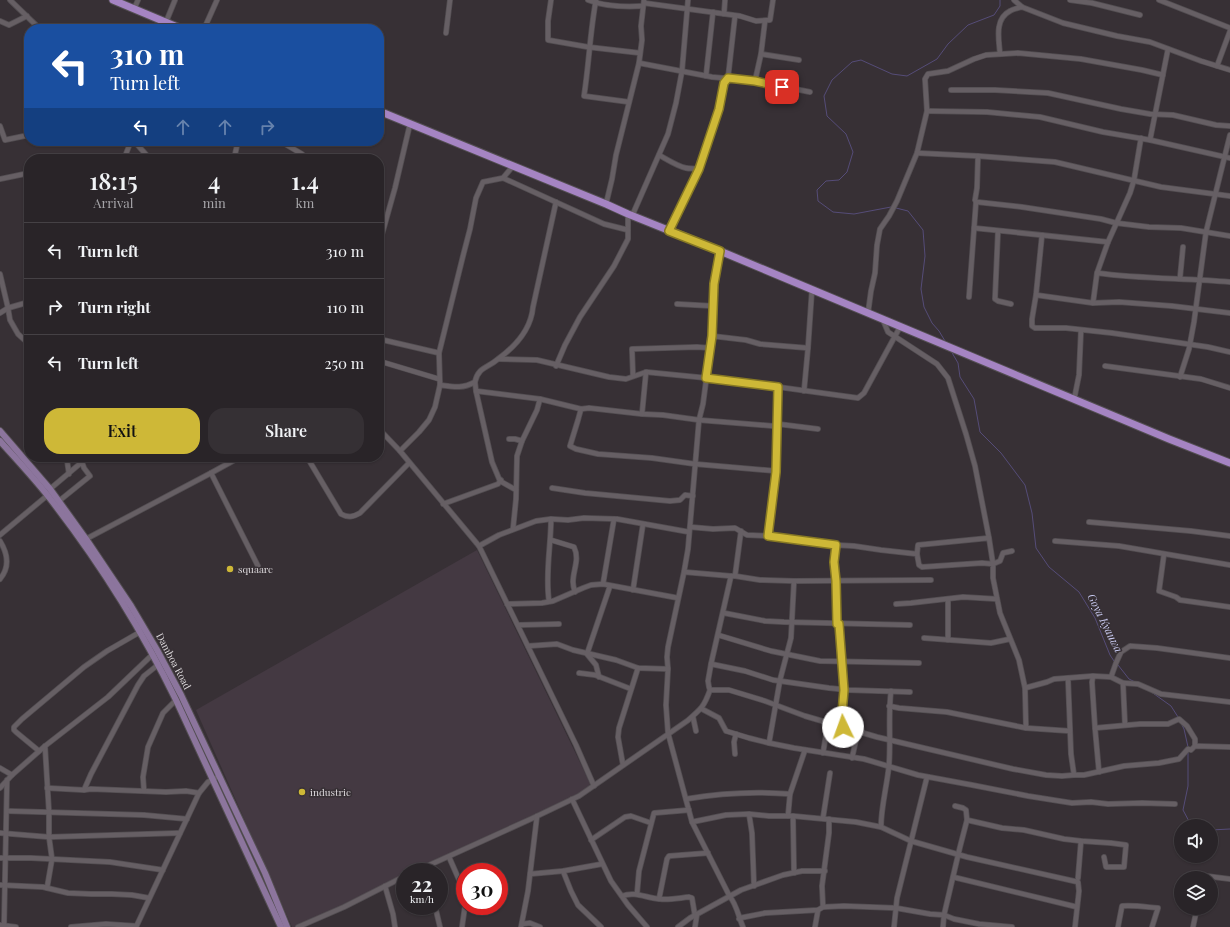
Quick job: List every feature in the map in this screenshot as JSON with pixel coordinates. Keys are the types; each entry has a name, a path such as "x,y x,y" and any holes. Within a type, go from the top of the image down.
{"highway":[{"path":"113,0 171,24"},
{"path":"384,113 812,289 1169,440 1230,463"}],"main road":[{"name":"Damboa Road","path":"0,431 24,460"},
{"name":"Damboa Road","path":"0,441 50,492 99,567 159,664 236,831 279,916 287,927"},
{"name":"Damboa Road","path":"25,462 58,501 86,539 131,606 157,650 181,695 265,873 279,916 281,927"},
{"path":"236,831 242,827"}],"street":[{"path":"10,0 35,24"},
{"path":"134,9 138,0"},
{"path":"166,22 175,0"},
{"path":"206,24 217,0"},
{"path":"446,34 450,0"},
{"path":"551,0 548,21 548,40 640,53"},
{"path":"588,0 623,7 644,3 661,4 713,12 756,21 770,20 773,0"},
{"path":"556,366 564,345 580,317 614,266 628,239 630,215 668,134 682,71 686,9 688,0"},
{"path":"724,14 725,0"},
{"path":"1014,0 1022,7 1063,23 1150,42 1230,70"},
{"path":"1070,0 1092,3 1140,15"},
{"path":"1159,0 1230,28"},
{"path":"595,1 589,47 588,72 584,96 629,102"},
{"path":"606,204 616,155 639,63 644,3"},
{"path":"1000,54 998,30 1002,18 1009,11 1022,7"},
{"path":"706,76 713,12"},
{"path":"0,22 9,25 27,16"},
{"path":"669,231 699,169 719,109 724,83 728,78 735,16"},
{"path":"755,81 761,54 765,21"},
{"path":"1217,66 1230,31"},
{"path":"1150,140 1168,49"},
{"path":"868,313 870,291 876,273 877,245 880,229 897,201 917,153 927,111 925,79 928,74 948,71 986,55 1018,53 1080,59 1163,75"},
{"path":"761,54 799,60"},
{"path":"639,63 706,76 755,81 810,92"},
{"path":"950,90 995,90 1048,94 1121,109 1173,115 1216,125 1230,126"},
{"path":"927,111 987,112 1040,117 1227,158"},
{"path":"384,227 410,124"},
{"path":"0,126 5,140 24,136"},
{"path":"1180,376 1190,344 1194,322 1206,232 1227,158 1230,135"},
{"path":"1093,303 1097,273 1108,242 1130,193 1134,180 1141,138"},
{"path":"137,146 145,154"},
{"path":"288,146 302,154"},
{"path":"917,153 1055,162 1161,187 1230,196"},
{"path":"659,155 688,169 693,167 699,169"},
{"path":"969,297 978,188 978,156"},
{"path":"503,178 513,166"},
{"path":"0,179 24,174"},
{"path":"400,451 429,420 435,407 440,385 439,353 482,182 503,178 604,224 628,230"},
{"path":"516,490 501,480 500,481 492,462 475,382 479,371 499,359 528,329 533,316 556,202"},
{"path":"976,202 1022,207 1101,219 1116,223 1149,227 1181,228 1230,236"},
{"path":"974,228 1108,242"},
{"path":"998,231 995,299 1011,304"},
{"path":"1042,235 1032,319 1032,326 1035,328 1066,328 1190,344 1230,352"},
{"path":"1180,278 1183,247"},
{"path":"720,251 714,284 712,336 699,420 688,549 668,647 666,705 668,733 692,822 733,901 743,927"},
{"path":"1097,273 1230,282"},
{"path":"0,274 10,320 18,334 24,339"},
{"path":"804,390 812,289"},
{"path":"1036,295 1093,303 1119,302 1195,308 1230,313"},
{"path":"0,313 8,308 24,303"},
{"path":"677,304 713,306"},
{"path":"884,320 888,332 937,364 948,378 975,466 989,538 993,564 993,578 1000,613 1019,660 1025,688 1026,728"},
{"path":"499,359 537,360 556,366 626,379 646,372 804,390 858,398 864,393 900,327"},
{"path":"1074,400 1079,375 1081,330"},
{"path":"712,336 746,340 760,344 808,348"},
{"path":"384,340 439,353"},
{"path":"633,376 632,349 710,348"},
{"path":"384,363 439,380"},
{"path":"1105,366 1201,379 1230,388"},
{"path":"642,414 646,372"},
{"path":"440,385 462,388 475,382"},
{"path":"768,536 776,472 778,387"},
{"path":"476,391 540,399 581,409 588,408 773,426 778,424 818,429"},
{"path":"514,529 517,456 522,441 537,410 540,399"},
{"path":"581,409 570,446 571,447 598,454 652,458 776,472"},
{"path":"384,434 400,451 479,546 576,745 594,786"},
{"path":"510,440 515,439 522,441"},
{"path":"67,462 69,474"},
{"path":"0,535 82,462 84,468 90,476 58,501"},
{"path":"86,539 231,462"},
{"path":"310,462 341,514 347,517 360,513 409,463"},
{"path":"211,473 258,566"},
{"path":"443,504 498,484 501,480"},
{"path":"552,488 585,493 670,501 680,500 685,495 693,496"},
{"path":"479,546 514,529 536,521 584,518 614,519 690,530 736,528 747,535 768,536 917,554"},
{"path":"549,601 548,564 551,540 551,519"},
{"path":"603,584 614,519"},
{"path":"1089,522 1230,536"},
{"path":"633,590 643,524"},
{"path":"436,863 572,799 623,766 668,733 693,717 702,709 710,690 708,681 711,664 733,576 741,531"},
{"path":"989,538 918,546 917,554 919,565 922,567 982,563 993,564 1000,562 1003,553 1012,551"},
{"path":"551,540 574,547 575,549 577,562 573,582 575,592"},
{"path":"0,541 7,556 8,566 0,579"},
{"path":"1055,541 1119,546 1230,565"},
{"path":"836,545 834,562 844,690 842,713 843,727"},
{"path":"1164,554 1159,591 1180,600 1230,607"},
{"path":"684,572 760,580 931,580"},
{"path":"769,743 780,680 791,638 794,581"},
{"path":"507,604 542,603 591,585 603,584 658,593 678,598"},
{"path":"587,654 610,586"},
{"path":"896,604 963,597 997,599"},
{"path":"948,598 948,640"},
{"path":"724,613 765,621 910,625"},
{"path":"518,625 559,624"},
{"path":"39,751 16,732 14,727 84,667 107,651 140,632"},
{"path":"718,635 771,651 820,661 920,663"},
{"path":"924,638 991,643 1010,639"},
{"path":"528,646 556,644 587,654 616,660 638,668 668,669"},
{"path":"1111,678 1121,652 1130,646 1158,648 1230,658"},
{"path":"0,788 39,751 108,697 153,654"},
{"path":"587,654 596,665 599,677"},
{"path":"84,790 138,685 144,676 159,664"},
{"path":"711,664 773,680 844,690 910,692"},
{"path":"623,766 618,737 619,728 628,701 630,689 638,668"},
{"path":"579,673 595,675 630,689"},
{"path":"1025,688 1054,679 1093,676 1111,678 1123,683 1138,684 1161,694 1230,702"},
{"path":"1093,676 1092,682 1099,772"},
{"path":"1068,678 1071,754 1074,774"},
{"path":"1123,683 1125,725"},
{"path":"710,690 729,690 805,716 890,740 1046,775 1084,775 1124,766 1159,763 1179,758 1188,749 1191,750 1195,746 1230,747"},
{"path":"881,827 881,816 884,804 888,766 890,740 889,706 892,691"},
{"path":"144,791 143,777 148,747 163,713 176,700"},
{"path":"889,706 972,716 1026,728 1070,731"},
{"path":"702,709 719,718 726,731 769,743 864,760 918,775 1072,803 1175,804"},
{"path":"693,717 696,731"},
{"path":"1095,728 1140,724 1168,724 1179,719 1187,726 1194,739 1195,746"},
{"path":"823,753 828,723"},
{"path":"852,758 858,731"},
{"path":"735,754 734,742 736,734"},
{"path":"45,746 49,837 52,859 47,888"},
{"path":"794,873 790,794 805,750"},
{"path":"0,768 12,775"},
{"path":"823,818 830,773"},
{"path":"71,927 106,924 136,926 199,793 208,782 219,776"},
{"path":"894,927 896,908 911,841 928,777"},
{"path":"7,780 6,833 2,885 3,926 16,927"},
{"path":"47,788 166,792 186,791 199,793"},
{"path":"686,799 717,794 752,792 790,794"},
{"path":"572,799 611,881 647,927"},
{"path":"943,927 944,915 958,854 968,820 966,810 955,806"},
{"path":"7,810 187,818"},
{"path":"637,894 640,871 654,813 689,810"},
{"path":"749,814 754,886"},
{"path":"692,822 726,815 749,814 823,818 881,827 911,841 958,854 1078,882 1079,891 1075,927"},
{"path":"537,816 528,891 521,925 530,924 540,927"},
{"path":"591,840 625,817 631,816 651,823"},
{"path":"823,907 822,886 829,833 829,819"},
{"path":"968,820 1002,828 1024,830 1064,839 1126,845 1124,868 1106,867 1104,857"},
{"path":"0,833 49,837 180,833"},
{"path":"1078,878 1081,841"},
{"path":"659,899 667,859 669,856 708,854"},
{"path":"448,857 456,874"},
{"path":"3,858 110,862 163,870"},
{"path":"530,874 563,871 602,864"},
{"path":"563,871 578,905 601,927"},
{"path":"678,927 696,915 742,890 783,875 825,871"},
{"path":"954,876 1077,907"},
{"path":"1218,878 1230,879"},
{"path":"298,927 344,907 396,880"},
{"path":"2,885 43,887 68,893 132,895 149,898"},
{"path":"385,886 395,927"},
{"path":"622,896 627,894 637,894 659,899 692,898 696,915 696,927"},
{"path":"739,919 765,913 818,910 823,907 856,906 896,908 944,915 954,919 980,924 1012,927"},
{"path":"1118,927 1122,906 1158,908 1152,927"},
{"path":"814,927 818,910"},
{"path":"437,915 440,927"},
{"path":"462,927 464,915"},
{"path":"1193,927 1196,915"}],"shaded area":[{"path":"477,550 592,787 434,863 396,863 396,881 300,927 292,927 196,710"}],"waterway":[{"name":"Goya Kyauwa","path":"891,207 854,214 833,212 818,201 817,190 826,181 839,180 847,172 853,152 846,134 827,116 824,96 832,80 852,62 861,60 892,74 907,76 937,59 948,44 968,25 994,15 1000,6 1000,0"},
{"name":"Goya Kyauwa","path":"896,208 908,211 923,230 925,256 921,289 924,307 932,323 945,341"},
{"name":"Goya Kyauwa","path":"951,351 958,363 960,377 974,399 980,432 1001,453 1025,485 1032,513 1036,548 1049,567 1079,592 1095,618 1110,655 1114,661"},
{"name":"Goya Kyauwa","path":"1118,665 1129,679 1135,682"},
{"name":"Goya Kyauwa","path":"1150,691 1171,706 1178,717"},
{"name":"Goya Kyauwa","path":"1182,725 1188,747"},
{"name":"Goya Kyauwa","path":"1188,752 1188,786 1183,810 1188,819"},
{"name":"Goya Kyauwa","path":"1218,830 1230,829"}],"place":[{"name":"squaare","path":"230,569"},
{"name":"industrie","path":"302,792"}],"route":[{"path":"782,87 755,81 728,78 724,83 714,127 699,169 669,231 720,251 714,284 712,336 706,378 778,387 776,472 768,536 836,545 834,562 837,624 839,624 844,690 842,713 843,727"}]}
